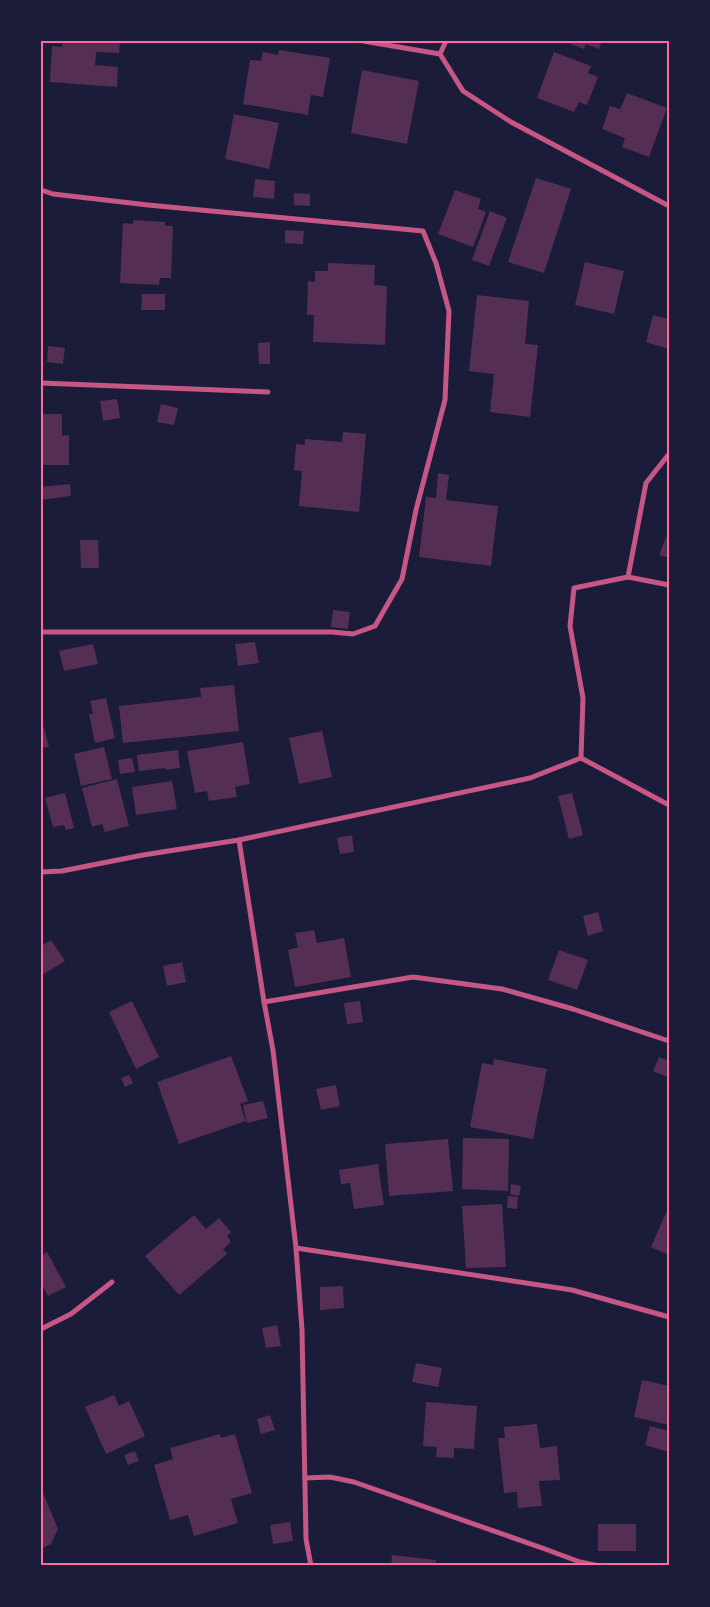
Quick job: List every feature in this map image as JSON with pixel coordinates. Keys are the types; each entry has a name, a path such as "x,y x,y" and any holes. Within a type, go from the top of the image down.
{"street":[{"path":"363,41 440,54 463,91 511,122 669,206"},
{"path":"440,54 446,41"},
{"path":"41,190 53,194 148,205 423,230 436,263 449,311 445,400 416,510 402,579 375,626 353,634 332,632 41,632"},
{"path":"41,382 268,392"},
{"path":"628,577 646,483 669,454"},
{"path":"581,758 583,698 570,626 574,588 628,577 669,585"},
{"path":"41,872 62,871 143,855 239,840 530,778 581,758 669,805"},
{"path":"239,840 264,1002 274,1050 296,1248 302,1330 306,1539 311,1566"},
{"path":"264,1002 413,977 502,989 573,1009 669,1040"},
{"path":"296,1248 572,1290 669,1317"},
{"path":"41,1329 72,1314 112,1282"},
{"path":"304,1478 330,1477 354,1482 580,1562 599,1566"}],"building":[{"path":"63,41 120,41 119,53 96,52 95,65 118,67 117,87 50,82 52,46 62,47"},
{"path":"562,41 602,41 599,49 586,44 584,49"},
{"path":"279,50 330,58 323,97 311,95 308,115 243,104 250,60 261,61 263,52 278,55"},
{"path":"554,52 591,66 588,73 598,77 587,105 579,102 574,112 537,98"},
{"path":"362,70 419,81 407,144 351,133"},
{"path":"627,93 667,108 649,157 622,147 625,138 602,129 610,106 620,109"},
{"path":"234,114 279,123 269,169 225,159"},
{"path":"536,178 571,189 544,273 508,262"},
{"path":"255,179 275,181 274,199 253,197"},
{"path":"455,190 481,199 478,209 486,212 473,247 438,234"},
{"path":"294,193 310,194 310,206 294,205"},
{"path":"490,211 507,218 489,266 472,260"},
{"path":"133,220 165,222 165,226 173,226 171,278 160,278 159,285 120,283 123,223 133,224"},
{"path":"285,230 304,231 303,244 285,243"},
{"path":"585,262 624,271 614,314 575,305"},
{"path":"328,263 375,265 374,285 387,286 385,345 313,342 314,315 307,315 308,281 315,282 315,271 328,271"},
{"path":"142,294 165,294 165,310 141,310"},
{"path":"477,295 529,301 525,344 538,345 530,417 490,412 494,374 469,371"},
{"path":"653,315 669,319 669,349 646,342"},
{"path":"270,342 270,364 259,364 258,343"},
{"path":"48,346 65,348 63,364 47,362"},
{"path":"117,399 120,418 103,421 100,401"},
{"path":"161,404 178,408 174,425 157,422"},
{"path":"41,414 62,414 62,436 69,435 69,465 41,465"},
{"path":"343,432 366,434 359,512 299,506 302,471 294,470 296,444 305,445 305,439 342,442"},
{"path":"438,473 449,475 446,500 498,506 491,566 419,557 426,497 436,498"},
{"path":"70,484 71,496 41,500 41,487"},
{"path":"669,530 669,558 659,555"},
{"path":"80,540 98,540 99,568 81,568"},
{"path":"333,610 350,612 348,629 331,627"},
{"path":"255,642 259,663 238,666 235,644"},
{"path":"93,644 98,664 64,671 59,651"},
{"path":"234,685 239,731 123,743 119,706 201,697 200,688"},
{"path":"106,698 115,738 95,743 89,714 93,714 90,701"},
{"path":"41,717 49,747 41,748"},
{"path":"322,731 332,777 299,784 289,738"},
{"path":"243,742 250,784 235,787 237,797 209,801 207,791 195,793 187,751"},
{"path":"104,747 112,779 81,786 74,754"},
{"path":"178,750 180,768 139,771 137,755"},
{"path":"132,758 135,772 120,774 118,760"},
{"path":"117,779 129,826 105,832 102,824 92,827 82,788"},
{"path":"172,781 177,809 136,815 132,787"},
{"path":"65,793 74,828 66,830 64,825 53,827 45,798"},
{"path":"572,793 583,835 569,839 558,796"},
{"path":"352,835 354,852 340,854 337,838"},
{"path":"598,912 603,931 588,936 583,916"},
{"path":"314,930 317,943 344,938 351,977 295,987 288,950 298,947 295,933"},
{"path":"51,940 65,961 44,974 41,970 41,946"},
{"path":"559,950 588,960 577,990 548,980"},
{"path":"182,962 186,982 167,986 163,966"},
{"path":"132,1001 159,1057 136,1069 109,1012"},
{"path":"360,1001 363,1022 347,1024 344,1003"},
{"path":"231,1056 248,1101 240,1104 246,1121 179,1144 157,1082"},
{"path":"659,1057 669,1061 667,1077 653,1071"},
{"path":"494,1059 547,1069 533,1139 470,1127 482,1063 493,1065"},
{"path":"129,1075 133,1083 125,1087 121,1078"},
{"path":"336,1085 340,1106 321,1110 316,1089"},
{"path":"263,1101 268,1118 247,1123 243,1105"},
{"path":"463,1138 509,1139 508,1191 462,1189"},
{"path":"448,1139 453,1191 389,1196 385,1144"},
{"path":"378,1164 384,1205 354,1209 350,1183 341,1184 339,1170"},
{"path":"511,1184 521,1186 519,1196 510,1194"},
{"path":"508,1196 518,1197 517,1209 507,1208"},
{"path":"502,1204 506,1267 466,1268 462,1206"},
{"path":"669,1206 669,1255 651,1247"},
{"path":"194,1215 206,1229 219,1218 231,1232 227,1236 231,1242 223,1249 227,1254 179,1295 145,1256"},
{"path":"47,1252 66,1287 48,1296 41,1283 41,1256"},
{"path":"343,1286 344,1308 320,1310 320,1287"},
{"path":"277,1325 281,1346 266,1348 262,1328"},
{"path":"416,1363 442,1368 438,1387 412,1382"},
{"path":"642,1380 669,1386 669,1425 634,1417"},
{"path":"114,1395 119,1406 129,1401 145,1436 106,1454 85,1407"},
{"path":"426,1402 477,1406 474,1449 454,1448 454,1458 436,1457 437,1447 423,1446"},
{"path":"270,1415 275,1430 261,1434 257,1419"},
{"path":"537,1424 540,1448 557,1446 560,1480 539,1481 542,1506 518,1508 517,1492 504,1493 498,1438 505,1438 504,1427"},
{"path":"650,1426 669,1431 669,1452 645,1445"},
{"path":"220,1434 221,1438 235,1434 252,1493 231,1499 238,1523 194,1536 188,1515 170,1520 154,1465 173,1459 170,1448"},
{"path":"135,1451 139,1461 128,1465 124,1455"},
{"path":"41,1488 58,1529 51,1544 41,1549"},
{"path":"290,1522 293,1541 273,1544 270,1525"},
{"path":"598,1524 636,1524 636,1551 598,1551"},
{"path":"392,1555 436,1560 435,1566 391,1566"}]}
